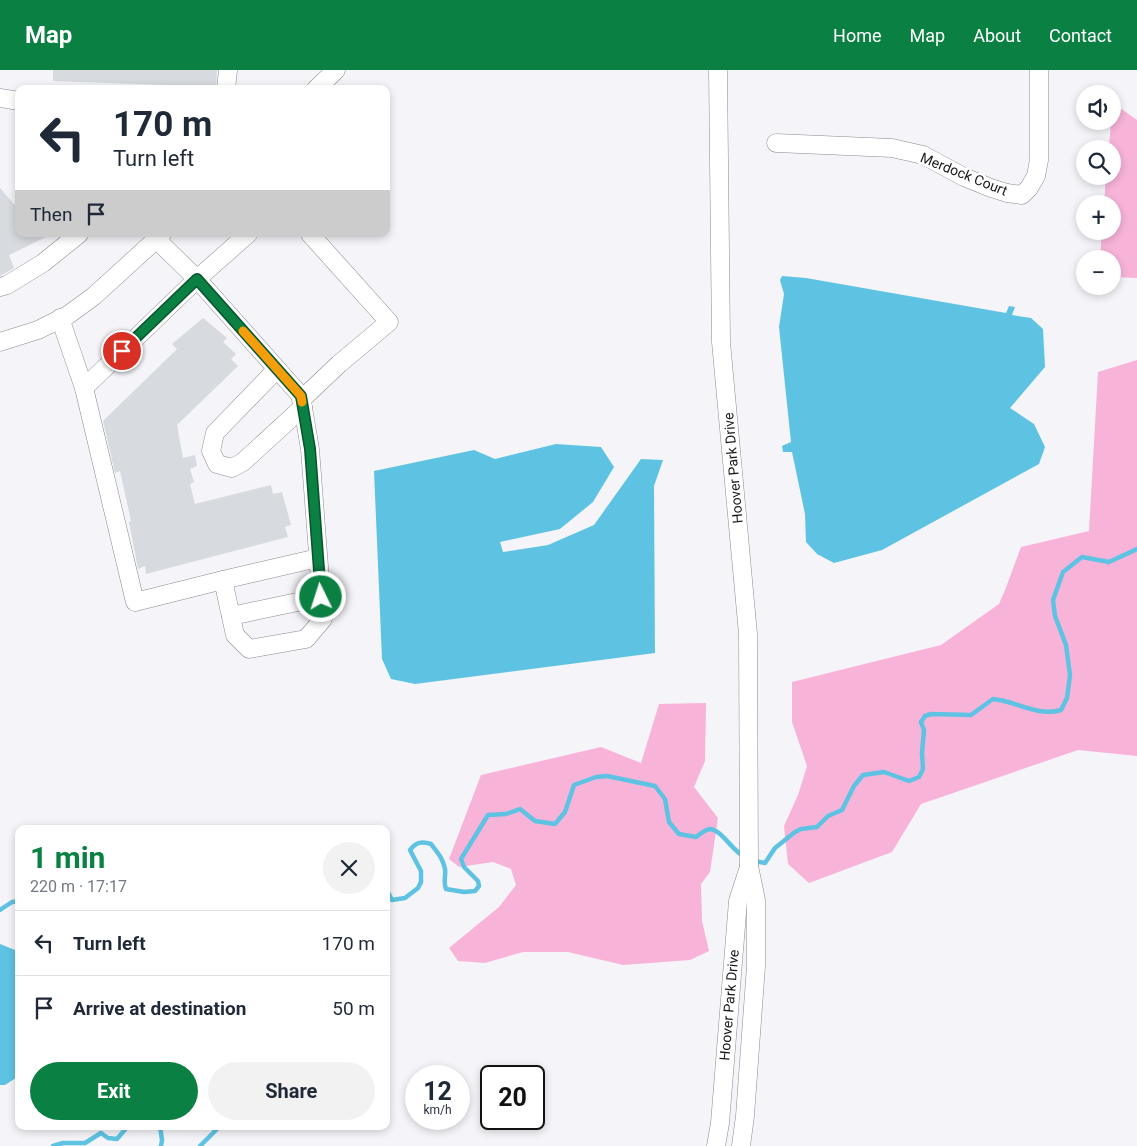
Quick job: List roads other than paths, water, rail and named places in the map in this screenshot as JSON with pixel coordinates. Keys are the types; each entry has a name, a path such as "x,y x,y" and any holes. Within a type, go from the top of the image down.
{"street":[{"path":"226,85 228,70"},
{"name":"Hoover Park Drive","path":"718,70 721,342 748,634 750,866 756,900 756,966 741,1146"},
{"name":"Merdock Court","path":"776,144 892,148 923,155 964,177 991,188 1022,195 1036,176 1039,160 1039,70"},
{"path":"0,98 15,100"},
{"path":"0,287 7,285 43,263 75,237"},
{"path":"0,342 38,330 68,315 94,296 158,237"},
{"path":"160,237 301,396 310,449 323,619 306,639 249,649 235,635 223,580"},
{"path":"84,388 197,279 245,237"},
{"path":"277,369 215,433 211,451 217,464 232,468 243,462 339,364 388,322 313,237"},
{"path":"60,318 84,388 135,602 318,558"},
{"path":"230,616 321,597"},
{"name":"Hoover Park Drive","path":"716,1146 738,901 750,866"}],"water":[{"path":"782,276 806,278 1006,313 1009,306 1015,307 1012,315 1031,318 1043,329 1045,367 1010,408 1034,424 1045,447 1039,464 882,550 834,563 817,554 806,542 805,514 792,452 783,452 782,446 791,442 779,327 784,294 780,280"},
{"path":"556,444 601,447 614,467 593,502 560,529 500,542 503,552 548,545 594,525 641,459 663,460 654,486 655,653 415,684 391,679 382,659 374,471 474,450 495,459"},
{"path":"0,944 15,950 15,1079 5,1085 0,1085"}],"waterway":[{"path":"754,861 765,863 775,848 795,832 801,829 817,827 828,816 842,810 854,786 863,775 884,772 909,781 919,777 923,769 924,730 921,722 925,716 931,714 971,715 993,699 1044,712 1061,710 1067,698 1070,675 1066,645 1055,616 1053,600 1063,572 1082,557 1109,562 1137,549"},
{"path":"390,896 392,900 405,898 418,888 421,882 421,871 410,850 419,843 431,844 440,855 445,869 446,889 464,892 475,891 479,886 478,881 464,867 461,859 488,815 506,814 520,809 535,821 555,824 565,812 574,785 596,777 607,776 655,786 665,799 669,822 679,834 696,837 707,830 714,830 745,857"},
{"path":"0,910 15,902"},
{"path":"53,1146 63,1143 85,1143 101,1133 108,1138 117,1139 125,1130"},
{"path":"161,1130 161,1146"},
{"path":"200,1146 216,1130"}]}
